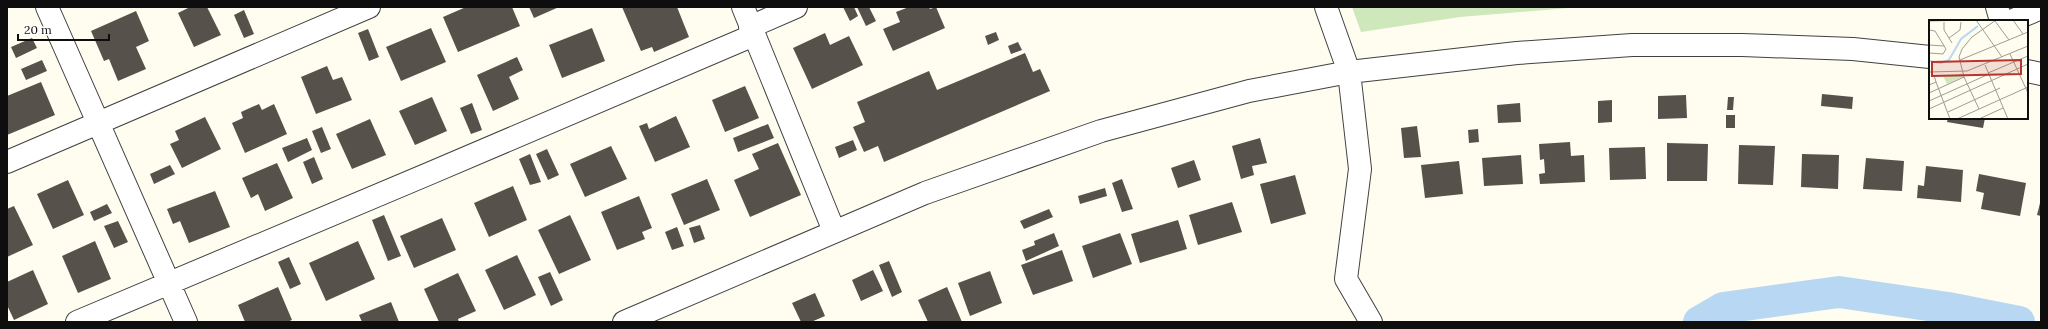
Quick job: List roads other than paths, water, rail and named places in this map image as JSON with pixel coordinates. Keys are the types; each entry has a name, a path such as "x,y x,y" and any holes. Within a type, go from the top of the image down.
{"street":[{"path":"47,7 97,124 186,322"},
{"path":"7,162 369,7"},
{"path":"77,322 169,284 749,23 796,7"},
{"path":"1326,7 1349,72 1360,169 1346,279 1371,322"},
{"path":"1997,7 2002,20"},
{"path":"2013,20 2041,8"},
{"path":"749,23 834,231"},
{"path":"624,322 926,193 1101,131 1249,91 1349,72 1517,53 1632,46 1742,45 1853,49 1929,57"},
{"path":"2028,71 2041,74"}],"waterway":[{"path":"1699,322 1723,308 1839,292 1948,308 2019,322"}]}
